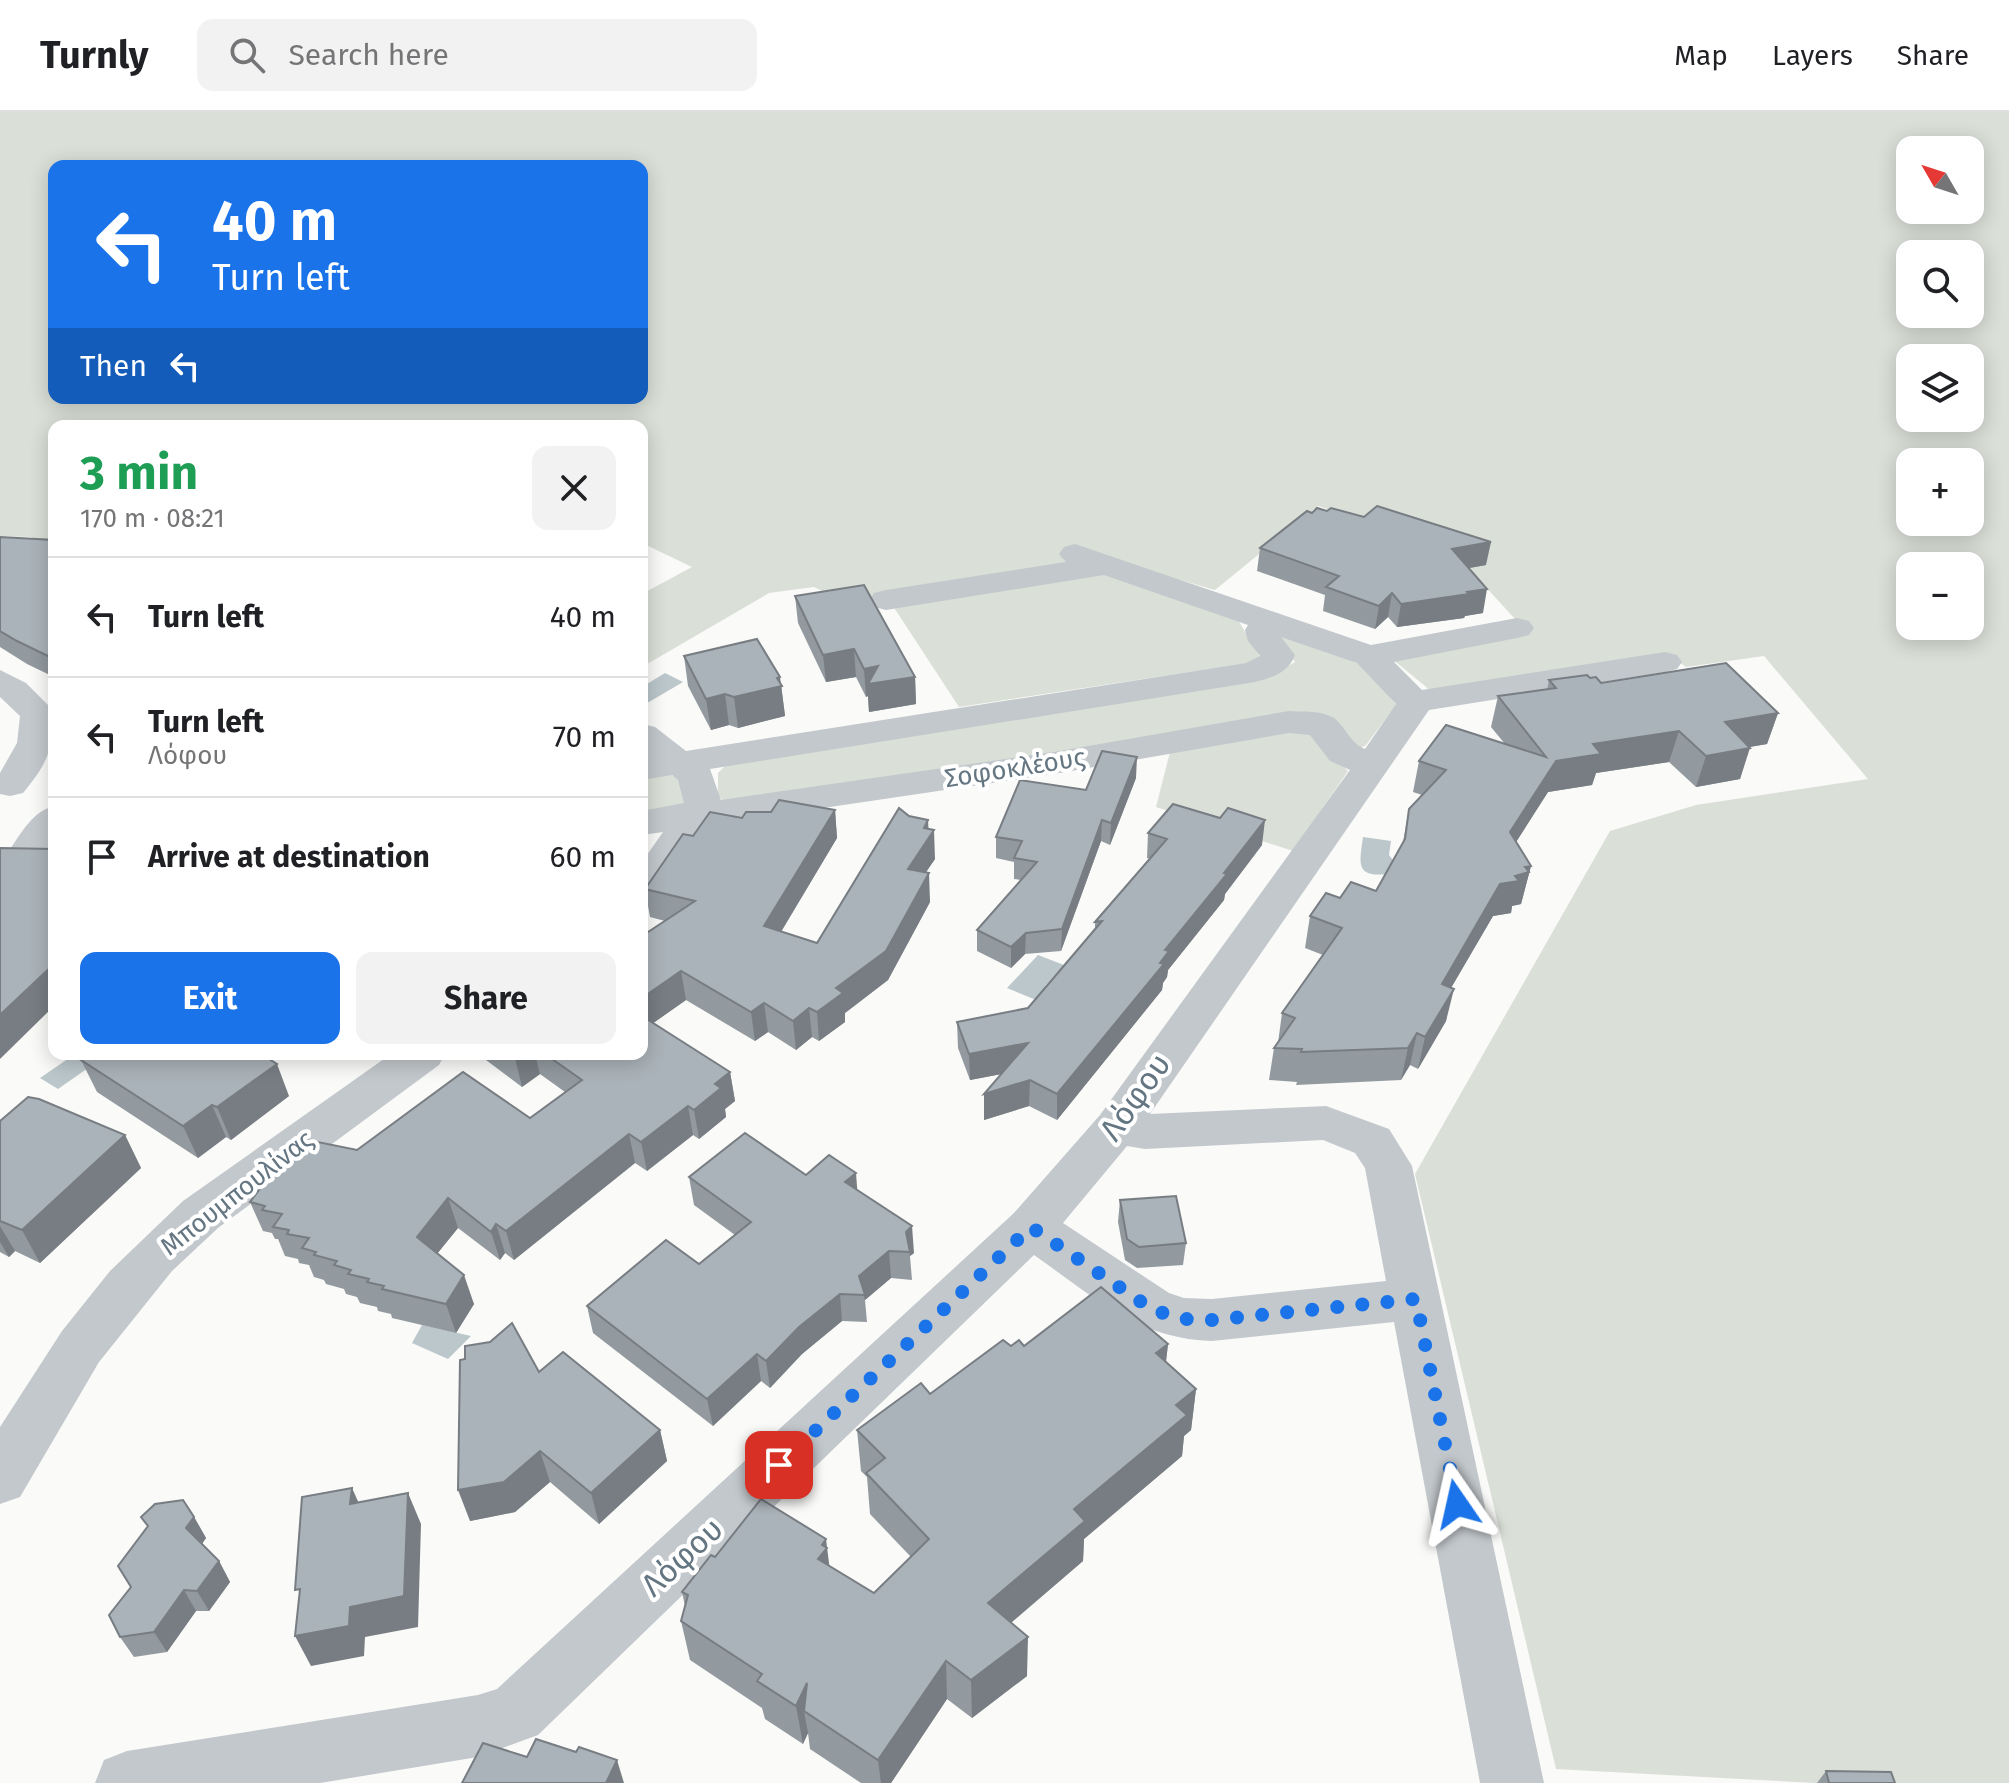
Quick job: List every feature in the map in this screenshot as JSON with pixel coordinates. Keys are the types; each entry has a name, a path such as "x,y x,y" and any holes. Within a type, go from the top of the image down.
{"street":[{"path":"886,600 1090,560 1369,656 1414,702 1665,662"},
{"path":"660,766 1255,672 1276,661 1278,655 1262,636 1268,621"},
{"path":"1369,656 1517,628"},
{"path":"0,681 38,714 39,730 32,754 5,785"},
{"name":"Λόφου","path":"127,1783 478,1726 516,1713 1031,1227 1116,1127 1410,713 1414,702"},
{"name":"Σοφοκλέους","path":"648,822 1054,763 1289,722 1323,727 1343,753 1371,766"},
{"path":"648,745 660,766 695,775 703,803 648,882"},
{"path":"5,785 48,786"},
{"path":"28,851 48,826"},
{"name":"Μπουμπουλίνας","path":"0,1479 21,1440 87,1339 156,1256 183,1229 415,1060"},
{"path":"1116,1127 1145,1132 1326,1123 1372,1141 1388,1166 1512,1783"},
{"path":"1031,1227 1153,1310 1184,1319 1212,1320 1416,1299"}],"shaded area":[{"path":"0,112 2009,112 2009,1783 1815,1783 1556,1769 1415,1174 1610,831 1696,805 1868,779 1764,656 1686,667 1671,656 1431,691 1391,658 1516,620 1450,548 1318,506 1215,590 1101,557 845,602 814,587 769,593 648,664 648,591 692,567 648,546 648,420 48,420 48,547 31,537 0,536"},
{"path":"1104,573 1237,618 1262,661 959,707 893,606"},
{"path":"1282,634 1345,656 1371,672 1396,705 1366,745 1361,748 1357,745 1337,721 726,804 718,795 718,773 729,762 1281,670 1295,662 1279,638"},
{"path":"665,673 683,682 649,702 648,683"},
{"path":"1288,731 1312,735 1348,771 1293,851 1156,807 1170,752"},
{"path":"665,772 675,777 689,793 682,808 648,813 648,775"},
{"path":"1363,837 1391,841 1389,855 1396,864 1387,874 1376,875 1364,870 1361,860"},
{"path":"1038,955 1064,965 1045,986 1048,995 1041,1002 1007,988"},
{"path":"66,1060 99,1060 58,1089 40,1078"},
{"path":"422,1325 471,1336 448,1359 412,1343"}],"building":[{"path":"1377,506 1491,542 1452,549 1487,589 1401,604 1392,593 1379,606 1326,587 1339,576 1260,548 1307,511 1312,513 1317,508 1327,511 1331,508 1364,517"},
{"path":"0,537 48,540 48,656 0,631"},
{"path":"864,585 915,677 868,684 878,666 864,669 854,649 823,655 795,596"},
{"path":"757,639 780,677 777,678 782,686 734,697 725,694 706,699 684,656"},
{"path":"1726,663 1778,713 1725,722 1750,748 1706,756 1679,731 1593,744 1601,754 1556,761 1510,832 1531,866 1525,867 1529,872 1515,876 1519,881 1500,884 1442,984 1454,989 1425,1037 1417,1033 1408,1048 1301,1052 1302,1049 1274,1048 1295,1018 1282,1013 1342,928 1310,916 1326,893 1340,898 1351,882 1376,891 1405,839 1409,809 1446,770 1419,761 1446,725 1546,757 1498,696 1556,688 1549,680 1587,675 1596,677 1601,683"},
{"path":"1102,751 1137,757 1111,823 1102,820 1062,929 1026,933 1011,947 977,930 1037,862 1014,858 1022,841 996,837 1020,780 1086,790"},
{"path":"779,800 835,810 764,926 817,943 899,808 909,816 928,820 924,828 934,830 908,869 929,873 886,951 836,988 843,993 817,1012 809,1008 793,1021 764,1003 751,1012 681,971 648,994 648,932 695,901 648,890 648,885 683,834 693,836 710,812 742,818 746,812 771,812"},
{"path":"1173,804 1220,818 1228,808 1265,820 1224,873 1227,874 1165,950 1169,951 1160,963 1164,964 1057,1094 1030,1080 984,1094 1028,1043 969,1054 957,1022 1028,1008 1102,921 1095,922 1167,839 1148,833"},
{"path":"0,848 48,849 48,970 0,1015"},
{"path":"648,1020 730,1072 715,1084 721,1088 694,1110 688,1106 641,1142 629,1134 506,1231 496,1224 491,1232 448,1198 417,1237 464,1275 446,1304 382,1289 384,1286 367,1282 369,1279 348,1274 351,1270 334,1265 337,1261 302,1248 309,1238 287,1234 289,1230 273,1227 282,1214 262,1210 265,1206 250,1202 278,1165 287,1167 308,1140 357,1150 463,1072 530,1118 582,1080 554,1060 648,1060"},
{"path":"81,1060 271,1060 277,1064 217,1107 212,1105 183,1126"},
{"path":"28,1097 125,1135 22,1230 0,1221 0,1121"},
{"path":"745,1133 806,1175 829,1155 856,1173 845,1182 912,1226 906,1232 910,1252 889,1251 859,1276 865,1295 840,1294 799,1327 766,1361 757,1354 707,1399 587,1306 666,1240 699,1264 751,1222 689,1177"},
{"path":"1176,1196 1186,1243 1139,1247 1127,1239 1120,1200"},
{"path":"1101,1287 1168,1344 1156,1353 1196,1389 1176,1405 1187,1415 1074,1509 1085,1521 988,1603 1028,1637 971,1680 946,1661 878,1760 804,1711 807,1683 796,1706 757,1681 762,1674 681,1621 688,1595 682,1592 711,1555 715,1557 761,1499 826,1539 822,1545 827,1548 818,1559 874,1593 929,1539 866,1473 885,1458 857,1430 921,1383 930,1394 1003,1340 1011,1346 1019,1340 1024,1346"},
{"path":"512,1323 539,1372 563,1352 660,1430 591,1493 540,1451 504,1482 458,1490 460,1360 465,1359 465,1346 490,1342"},
{"path":"352,1488 350,1504 408,1493 404,1596 350,1607 349,1626 295,1636 300,1589 295,1590 302,1497"},
{"path":"183,1500 194,1517 186,1528 219,1561 197,1591 184,1590 154,1632 120,1637 109,1615 131,1587 118,1566 148,1526 141,1517 155,1504"},
{"path":"536,1739 576,1752 579,1747 617,1760 606,1783 462,1783 483,1743 527,1757"},
{"path":"1826,1771 1891,1772 1895,1783 1829,1783"}],"route":[{"path":"779,1465 1031,1227 1153,1310 1184,1319 1212,1320 1416,1299 1457,1504"}]}
